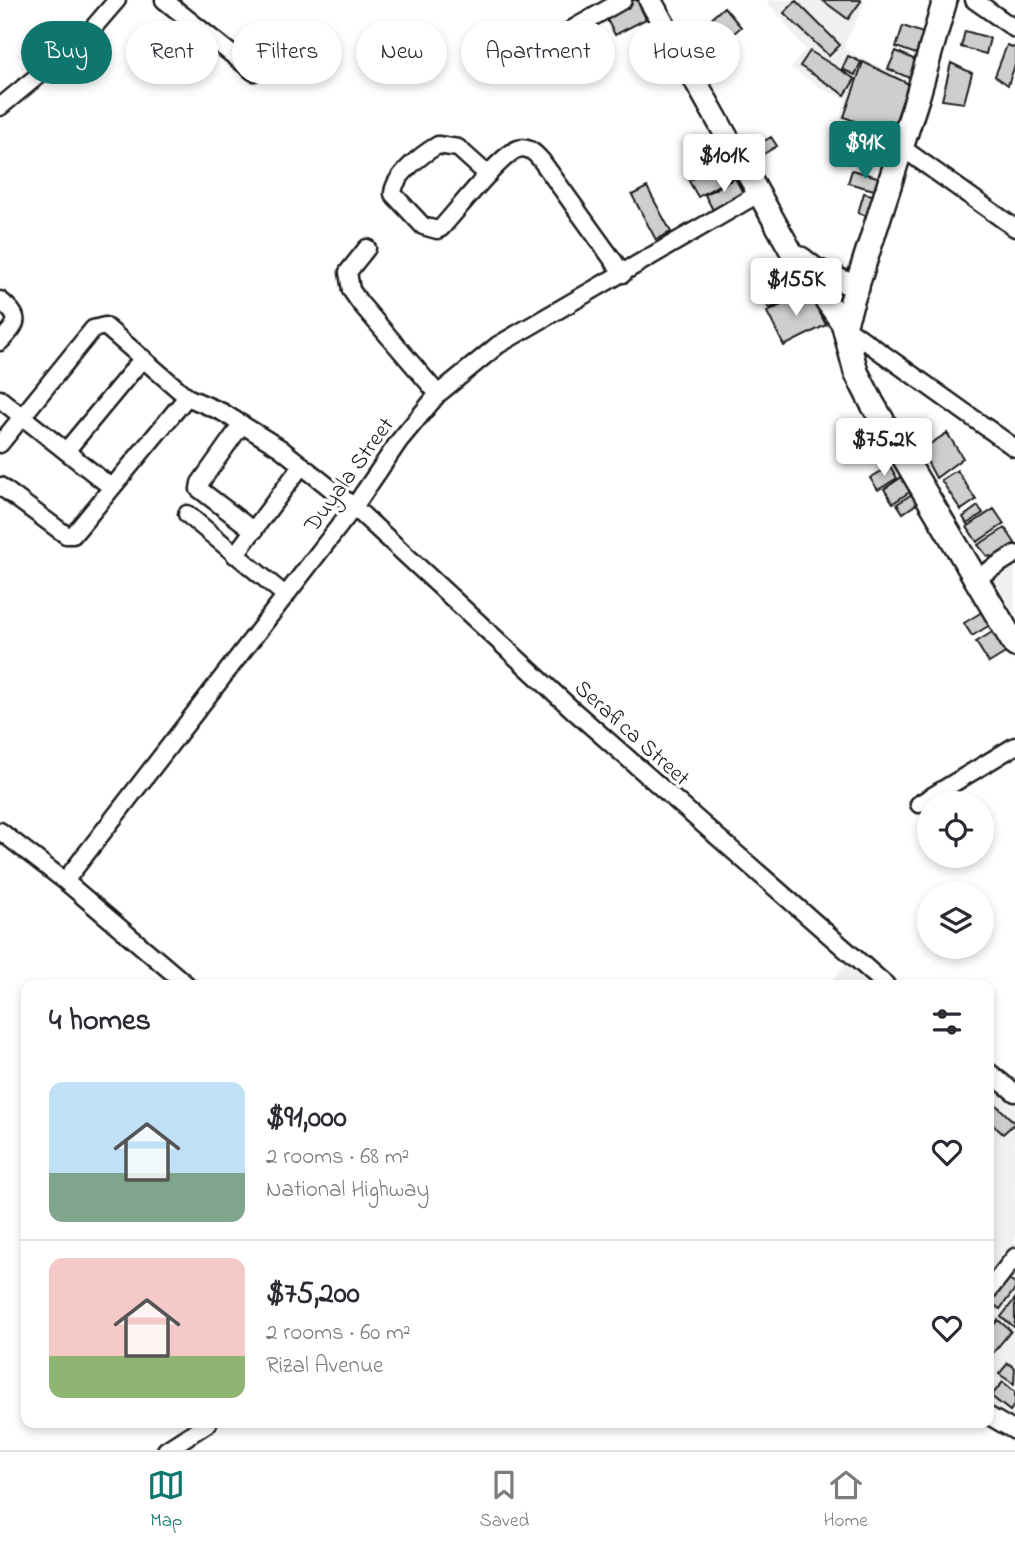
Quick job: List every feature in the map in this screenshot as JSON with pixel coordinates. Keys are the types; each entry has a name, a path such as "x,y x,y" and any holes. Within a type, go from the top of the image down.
{"highway":[{"path":"944,0 858,288 844,326 856,372 872,403 1015,645"}],"main road":[{"path":"650,0 791,251 844,326"},
{"path":"791,251 816,269 858,288"}],"street":[{"path":"0,107 79,42 117,0"},
{"path":"164,0 232,54"},
{"path":"586,21 623,0"},
{"path":"974,0 1015,29"},
{"path":"488,176 458,148 438,145 398,179 393,194 423,226 432,231 437,230 488,176 520,148 534,153 623,274"},
{"path":"901,147 1015,228"},
{"name":"Duyala Street","path":"65,881 355,507 399,441 438,394 498,345 758,194"},
{"path":"367,248 348,272 351,290 359,303 438,394"},
{"path":"0,300 16,319 12,329 0,342"},
{"name":"Serafica Street","path":"0,443 96,327 105,326 187,397 242,424 302,465 355,507 575,711 880,980"},
{"path":"844,326 1015,448"},
{"path":"66,451 143,358"},
{"path":"0,486 69,536 76,533 111,486 187,397"},
{"path":"0,399 111,486"},
{"path":"242,424 200,483 200,489 254,531"},
{"path":"235,555 302,465"},
{"path":"187,514 286,596"},
{"path":"975,579 1015,554"},
{"path":"941,791 1015,746"},
{"path":"0,831 65,881 181,980"},
{"path":"994,1076 1015,1093"},
{"path":"994,1283 1015,1256"},
{"path":"994,1419 1015,1432"},
{"path":"166,1450 194,1428"}],"shaded area":[{"path":"766,0 866,0 844,45 846,50 911,82 894,139 839,121 846,98 827,92 791,68 805,49"},
{"path":"1015,562 1015,616 993,577"},
{"path":"848,962 870,980 832,980"},
{"path":"994,1082 1015,1100 1015,1422 994,1411"}],"building":[{"path":"627,0 637,0 646,19 629,21 629,28 615,35 615,21 608,21 603,12"},
{"path":"822,0 860,0 861,1 848,19"},
{"path":"796,1 840,45 829,56 784,13"},
{"path":"724,7 736,21 708,21"},
{"path":"903,26 923,33 916,54 896,47"},
{"path":"965,31 990,38 986,54 961,47"},
{"path":"1007,45 1015,48 1015,65 1008,85 995,76"},
{"path":"810,51 855,79 845,95 800,66"},
{"path":"896,51 920,62 912,79 888,69"},
{"path":"848,56 861,62 855,75 842,69"},
{"path":"863,62 909,84 893,128 890,127 888,134 844,117"},
{"path":"951,63 972,73 964,103 942,100"},
{"path":"771,137 777,146 755,159 749,150"},
{"path":"726,159 736,175 698,197 689,181"},
{"path":"852,170 881,178 878,191 848,183"},
{"path":"735,178 743,193 713,210 705,195"},
{"path":"647,187 671,232 656,240 632,195"},
{"path":"864,193 876,196 870,217 858,213"},
{"path":"785,268 799,293 769,309 756,284"},
{"path":"809,291 826,325 784,346 767,312"},
{"path":"947,433 963,458 936,478 921,450"},
{"path":"890,466 897,478 878,490 870,478"},
{"path":"957,470 976,500 961,510 941,480"},
{"path":"902,477 911,491 893,503 884,489"},
{"path":"912,494 918,503 903,513 897,504"},
{"path":"978,506 983,513 967,524 963,517"},
{"path":"994,509 1004,524 977,542 967,527"},
{"path":"1005,528 1015,543 995,557 987,556 978,545"},
{"path":"982,612 990,625 972,636 964,623"},
{"path":"994,631 1007,652 989,663 976,642"},
{"path":"994,1103 1015,1123 1003,1134 994,1126"},
{"path":"1005,1277 1015,1284 1015,1289 1000,1309 994,1305 994,1291"},
{"path":"1015,1299 1015,1326 1014,1327 1001,1317"},
{"path":"998,1320 1011,1331 994,1352 994,1324"},
{"path":"1008,1363 1015,1368 1014,1384 999,1374"},
{"path":"1003,1382 1015,1392 1015,1404 1010,1411 994,1398 994,1392"}]}
